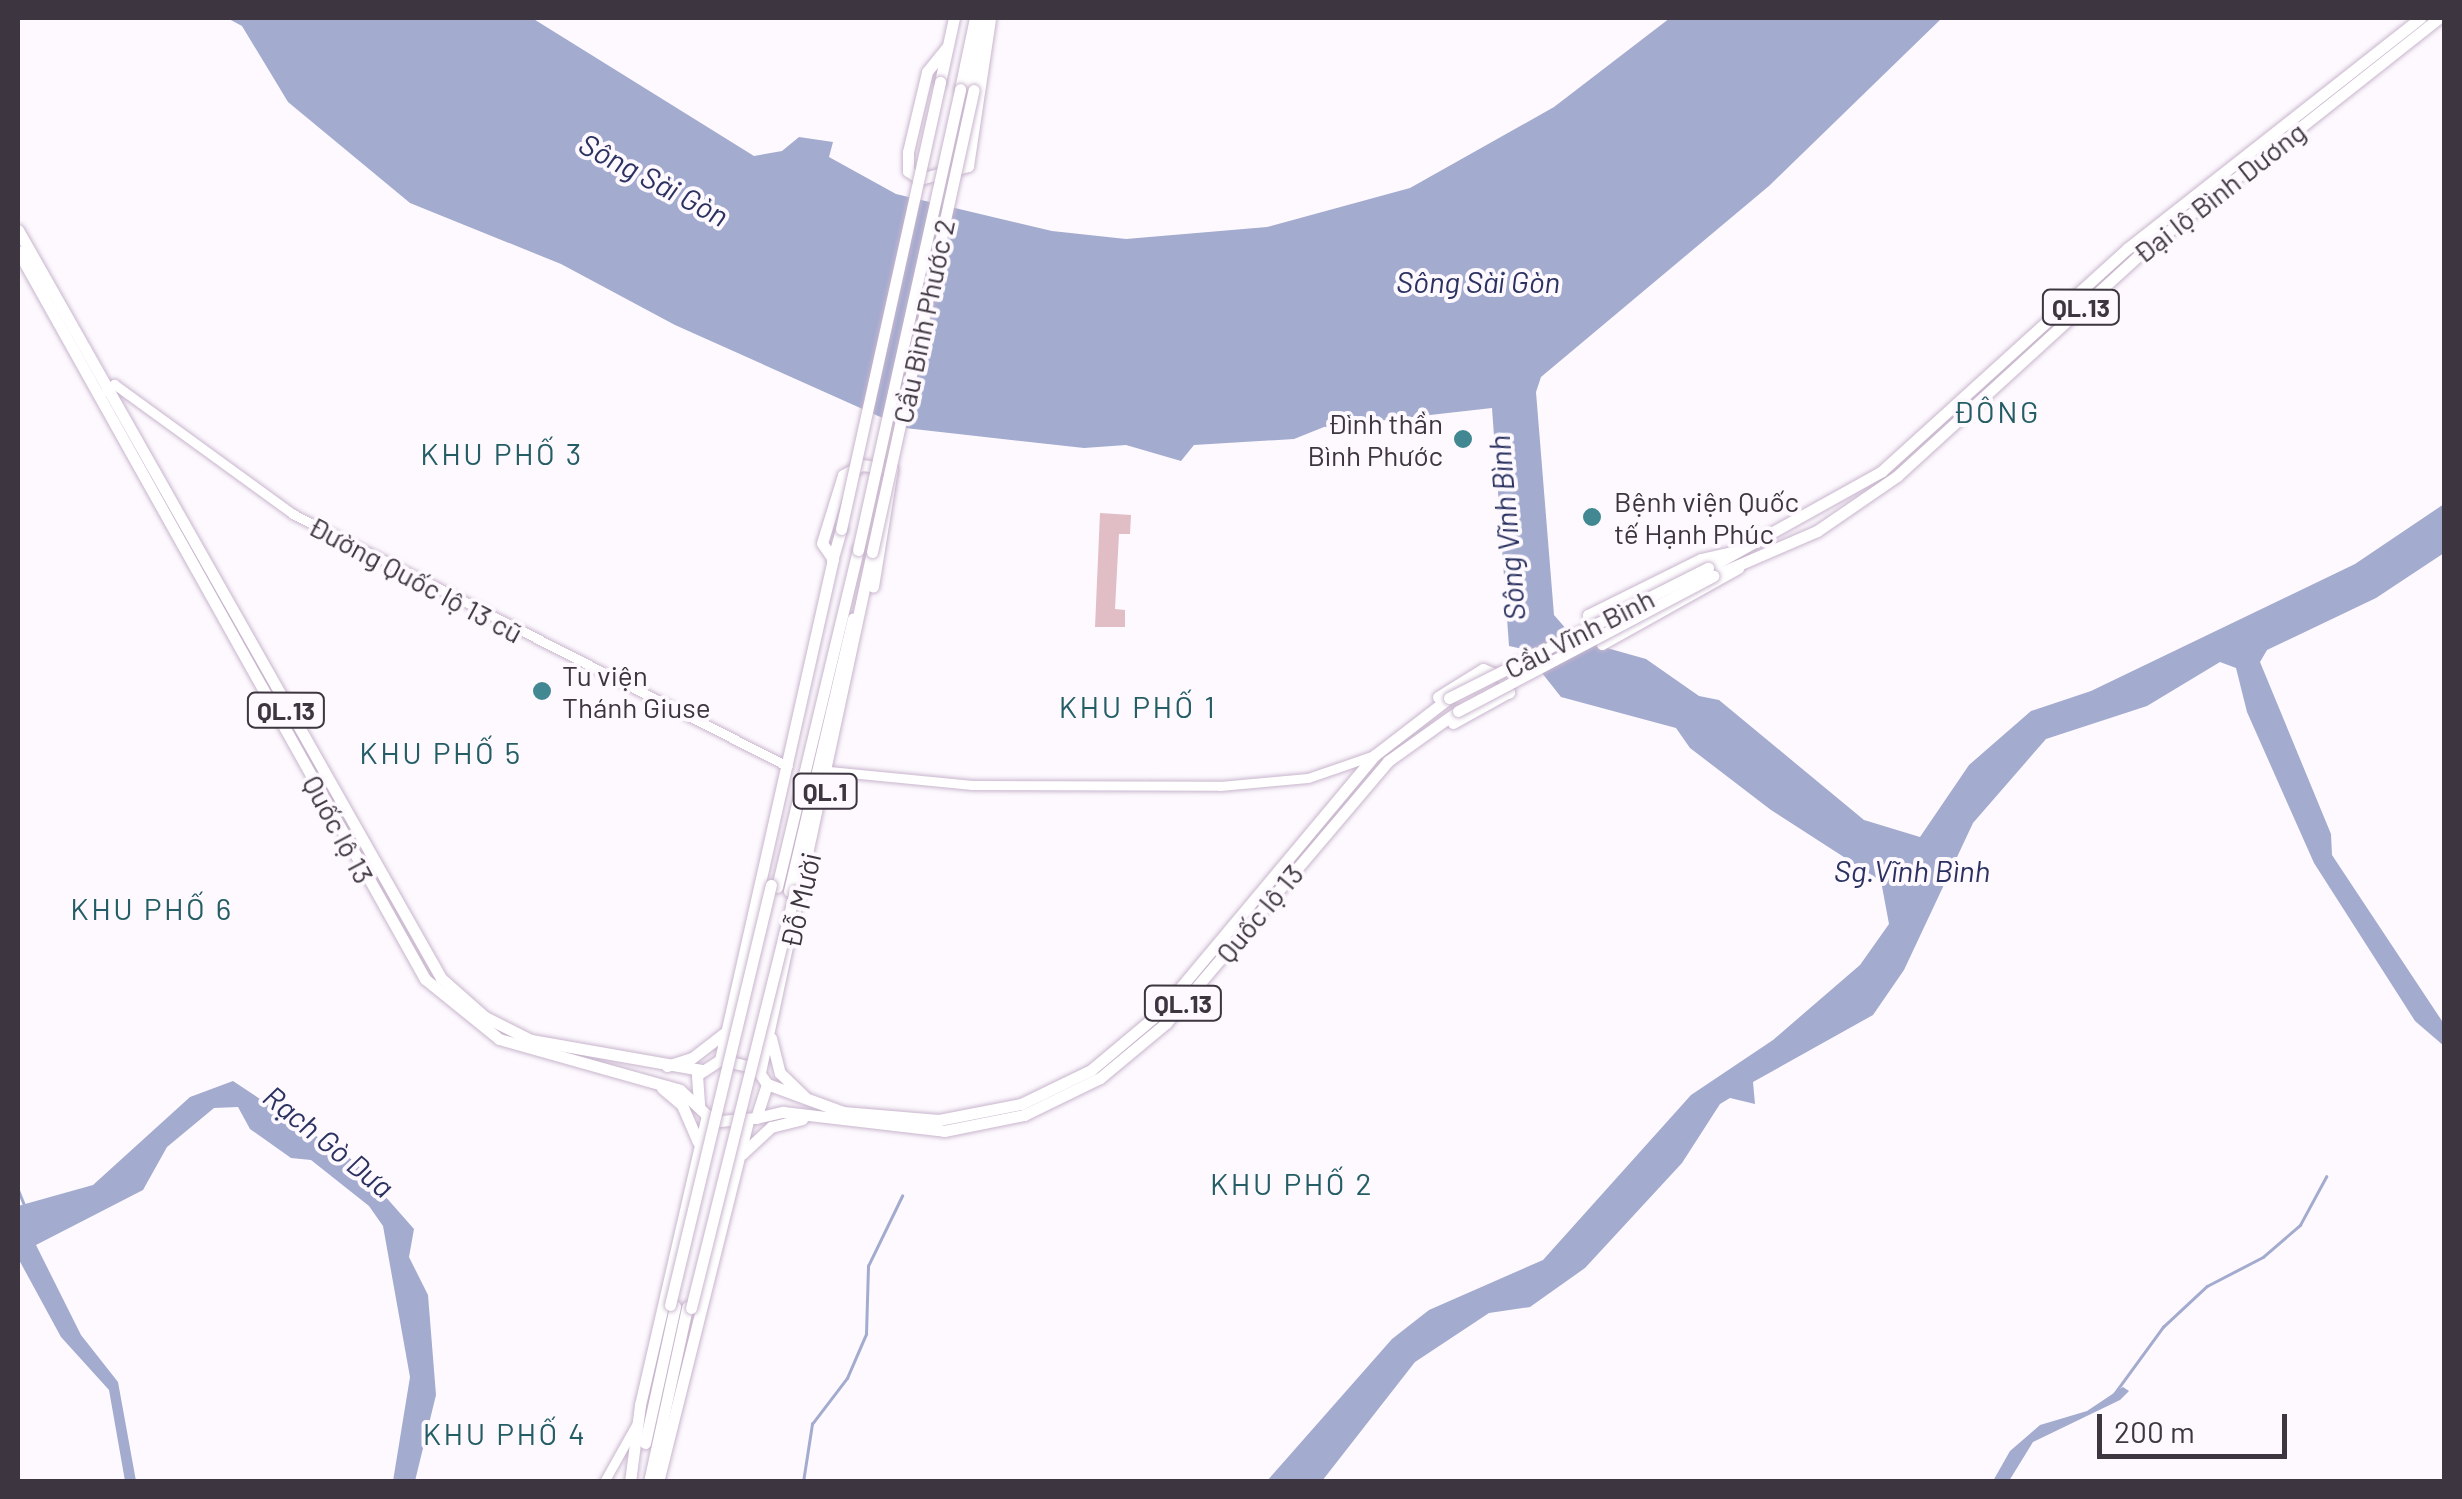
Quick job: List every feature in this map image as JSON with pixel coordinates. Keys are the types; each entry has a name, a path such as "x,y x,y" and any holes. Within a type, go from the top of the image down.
{"highway":[{"name":"QL.1","path":"954,18 947,48 924,83 907,159 912,176 964,171 988,18"},
{"name":"QL.1","path":"967,90 975,18"},
{"name":"QL.1","path":"967,90 988,18"},
{"name":"Đại lộ Bình Dương","path":"1711,572 1740,565 1817,531 1897,476 2122,268 2420,18"},
{"name":"Đại lộ Bình Dương","path":"1711,572 1882,471 2128,248 2439,18"},
{"name":"Đỗ Mười","path":"760,1072 810,768 792,746 947,48"},
{"name":"Cầu Bình Phước 2","path":"865,551 967,90"},
{"name":"Quốc lộ 13","path":"18,230 102,394 425,978 463,1016 514,1046 654,1083 703,1116"},
{"name":"Quốc lộ 13","path":"18,250 441,978 514,1034 658,1068 701,1070"},
{"name":"QL.1","path":"834,559 822,544 840,481 853,467 894,471 849,657"},
{"name":"Đỗ Mười","path":"721,1054 810,768 849,657 865,551"},
{"name":"Đỗ Mười","path":"783,888 865,551"},
{"path":"1740,565 1684,604 1602,644 1588,615 1707,556 1742,551"},
{"name":"Cầu Vĩnh Bình","path":"1449,698 1711,572"},
{"name":"Cầu Vĩnh Bình","path":"1458,711 1711,572"},
{"name":"Đỗ Mười","path":"783,888 810,768 850,677 849,657"},
{"path":"1379,751 1423,706 1484,670 1502,677 1509,692 1388,760"},
{"name":"Quốc lộ 13","path":"767,1084 804,1099 892,1118 939,1120 1021,1104 1123,1048 1379,751 1449,698"},
{"name":"Quốc lộ 13","path":"749,1126 779,1112 944,1131 1024,1114 1100,1078 1166,1023 1388,760 1458,711"},
{"name":"QL.1","path":"634,1482 641,1440 681,1306 783,888"},
{"name":"QL.1","path":"681,1306 783,888"},
{"path":"658,1068 692,1058 728,1029"},
{"path":"770,1029 778,1069 804,1099"},
{"path":"749,1126 720,1137 703,1116 694,1086 701,1070 721,1054 764,1053"},
{"path":"658,1482 739,1157 767,1084 760,1072 721,1054"},
{"path":"654,1083 682,1105 698,1152"},
{"name":"QL.1","path":"648,1482 653,1461 650,1414 703,1116"},
{"path":"739,1157 777,1124 821,1119"},
{"path":"650,1414 671,1427"},
{"path":"653,1461 671,1427"}],"street":[{"name":"Đường Quốc lộ 13 cũ","path":"102,394 114,384 208,458 350,546 810,768 972,785 1220,786 1308,778 1379,751"},
{"path":"604,1482 650,1414"}],"shaded area":[{"path":"1100,513 1131,515 1130,534 1119,534 1117,571 1115,609 1125,610 1125,627 1095,627"}],"water":[{"name":"Sông Sài Gòn","path":"227,18 532,18 754,156 782,151 799,137 833,142 829,157 896,194 1052,231 1126,239 1267,227 1410,188 1554,107 1670,18 1942,18 1769,186 1541,377 1536,392 1554,615 1575,639 1646,659 1699,696 1719,700 1864,820 1920,837 1969,765 2031,711 2091,691 2355,564 2444,504 2444,553 2376,598 2267,650 2260,662 2331,834 2332,855 2444,1024 2444,1046 2415,1021 2314,863 2247,712 2236,668 2220,662 2147,706 2046,739 1973,823 1904,970 1873,1015 1753,1082 1755,1104 1730,1098 1720,1104 1682,1163 1585,1268 1530,1307 1489,1313 1415,1362 1322,1481 1267,1481 1392,1339 1429,1310 1543,1260 1691,1095 1773,1040 1860,965 1889,924 1881,881 1771,810 1690,748 1676,728 1561,697 1523,649 1509,646 1492,408 1324,427 1294,439 1194,445 1181,461 1126,445 1084,448 905,428 675,325 561,264 410,203 288,102 242,26"},
{"path":"233,1081 354,1161 414,1229 409,1257 428,1295 436,1395 415,1481 393,1481 410,1377 383,1226 369,1206 311,1160 291,1158 250,1129 238,1107 214,1108 167,1147 143,1190 36,1245 81,1335 118,1382 136,1481 125,1481 109,1390 61,1337 18,1258 18,1206 93,1185 190,1097"},
{"path":"2123,1387 2129,1391 2120,1400 2033,1442 2009,1481 1993,1481 2010,1451 2040,1425 2087,1411"}],"waterway":[{"path":"2109,1401 2163,1327 2207,1286 2263,1257 2300,1225 2326,1177"},
{"path":"18,1189 25,1206"},
{"path":"803,1482 812,1424 847,1378 866,1334 868,1266 902,1196"}],"place":[{"name":"Đình thần Bình Phước","path":"1463,439"},
{"name":"Bệnh viện Quốc tế Hạnh Phúc","path":"1592,517"},
{"name":"Tu viện Thánh Giuse","path":"542,691"}],"district":[{"name":"ĐÔNG","path":"1997,411"},
{"name":"KHU PHỐ 3","path":"502,453"},
{"name":"KHU PHỐ 1","path":"1138,706"},
{"name":"KHU PHỐ 5","path":"441,752"},
{"name":"KHU PHỐ 6","path":"152,908"},
{"name":"KHU PHỐ 2","path":"1292,1183"},
{"name":"KHU PHỐ 4","path":"505,1433"}],"water label":[{"name":"Sông Vĩnh Bình","path":"1506,528"},
{"name":"Sg.Vĩnh Bình","path":"1912,870"},
{"name":"Rạch Gò Dưa","path":"329,1141"}]}
